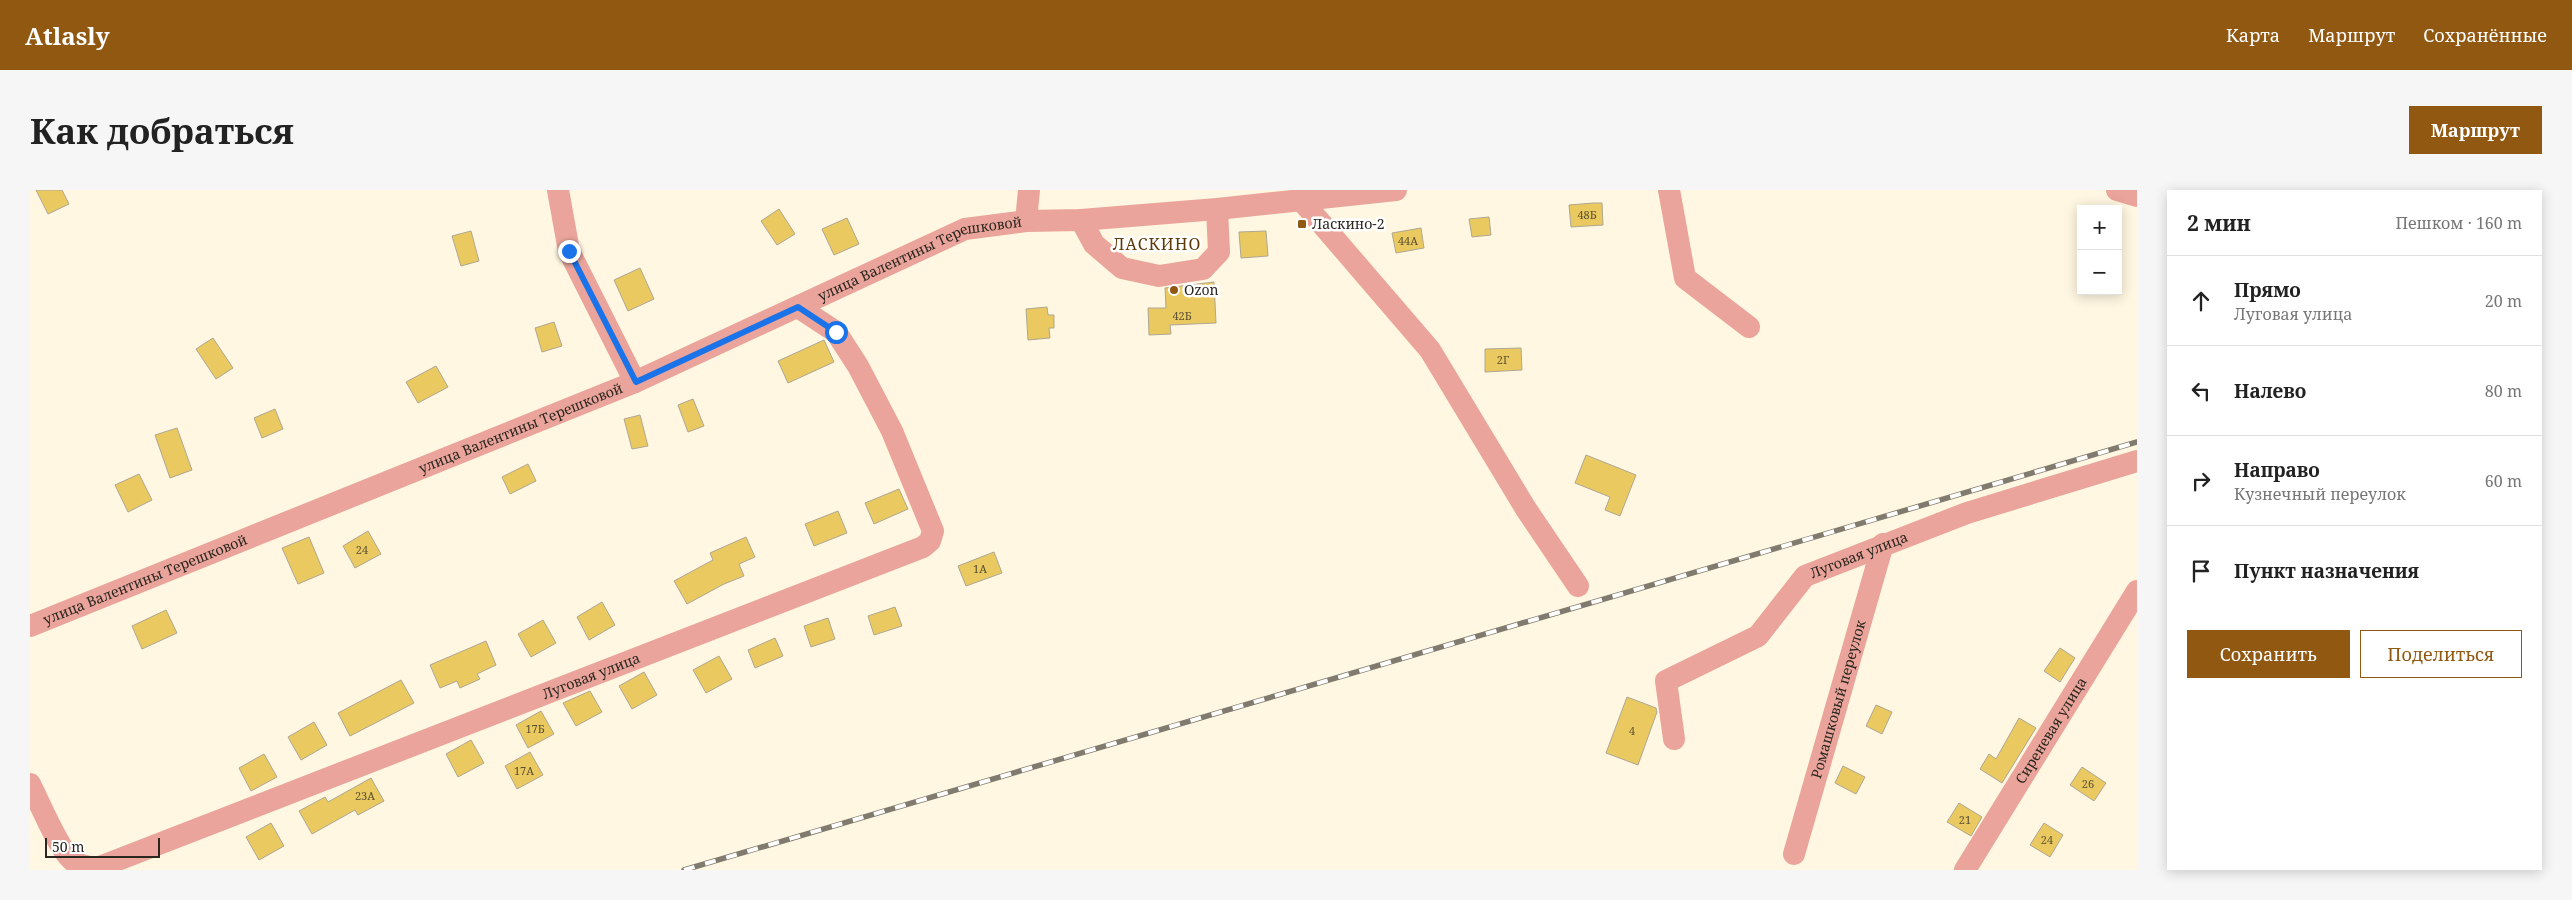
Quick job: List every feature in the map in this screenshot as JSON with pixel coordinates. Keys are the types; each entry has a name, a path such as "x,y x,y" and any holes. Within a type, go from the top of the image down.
{"street":[{"path":"558,190 569,251 636,382"},
{"path":"1026,221 1029,190"},
{"name":"улица Валентины Терешковой","path":"30,626 636,382 964,229 1026,221 1081,220 1217,209 1396,190"},
{"path":"1669,190 1685,278 1749,327"},
{"path":"2117,190 2137,196"},
{"path":"1302,201 1430,350 1526,509 1578,586"},
{"path":"1081,220 1094,244 1122,268 1159,276 1203,269 1219,252 1217,209"},
{"name":"Луговая улица","path":"30,784 71,859 85,867 96,868 923,547 930,541 933,531 892,431 873,392 836,332 798,307"},
{"name":"Луговая улица","path":"1674,739 1666,681 1758,636 1805,576 1882,544 1967,513 2137,460"},
{"name":"Ромашковый переулок","path":"1794,854 1882,544"},
{"name":"Сиреневая улица","path":"1965,870 2137,591"}],"building":[{"path":"36,190 62,190 69,204 48,214"},
{"path":"1602,203 1603,225 1571,227 1569,205"},
{"path":"779,209 795,234 777,245 761,221"},
{"path":"1489,217 1491,235 1472,237 1469,219"},
{"path":"847,218 859,244 834,255 822,229"},
{"path":"1421,228 1424,248 1396,253 1392,233"},
{"path":"471,231 479,261 461,266 452,236"},
{"path":"1266,231 1268,256 1241,258 1239,232"},
{"path":"640,268 654,299 628,311 614,280"},
{"path":"1214,282 1216,323 1170,325 1171,334 1149,335 1148,308 1166,308 1165,288"},
{"path":"1047,307 1048,315 1054,315 1054,328 1049,328 1050,338 1028,340 1026,309"},
{"path":"554,322 562,346 542,352 535,328"},
{"path":"213,338 233,368 216,379 196,349"},
{"path":"824,340 834,362 788,383 778,361"},
{"path":"1521,348 1522,370 1485,372 1485,349"},
{"path":"436,366 448,387 418,403 406,382"},
{"path":"693,399 704,426 688,432 678,405"},
{"path":"275,409 283,429 262,438 254,418"},
{"path":"640,415 648,446 632,449 624,419"},
{"path":"177,428 192,470 170,478 155,435"},
{"path":"1586,455 1636,475 1620,516 1605,510 1610,497 1575,483"},
{"path":"528,464 536,481 510,494 502,477"},
{"path":"139,474 152,500 128,512 115,485"},
{"path":"899,489 908,509 874,524 865,503"},
{"path":"838,511 847,533 814,546 805,524"},
{"path":"368,531 381,554 355,568 343,546"},
{"path":"309,537 324,573 298,584 282,548"},
{"path":"746,537 755,557 739,564 744,576 724,584 687,604 674,581 713,560 710,553"},
{"path":"994,552 1002,573 966,586 958,566"},
{"path":"602,602 615,625 589,640 577,617"},
{"path":"895,607 902,626 874,635 868,616"},
{"path":"166,610 177,633 142,649 132,626"},
{"path":"828,618 835,639 811,647 804,626"},
{"path":"543,620 556,643 531,657 518,634"},
{"path":"775,638 783,656 755,668 748,650"},
{"path":"486,641 496,665 477,674 480,679 460,688 457,681 440,688 430,665"},
{"path":"2060,648 2075,658 2060,682 2044,671"},
{"path":"719,656 732,679 706,693 693,670"},
{"path":"644,672 657,695 632,709 619,686"},
{"path":"401,680 414,703 350,736 338,713"},
{"path":"590,691 602,712 576,726 563,703"},
{"path":"1627,697 1656,708 1657,712 1638,765 1606,753"},
{"path":"1876,705 1892,712 1882,734 1866,726"},
{"path":"541,711 554,734 528,748 516,725"},
{"path":"2019,718 2036,728 2002,783 1980,769 1989,754 1996,759"},
{"path":"314,722 327,745 301,760 288,737"},
{"path":"471,740 484,763 458,777 446,754"},
{"path":"530,752 543,775 517,789 505,766"},
{"path":"264,754 277,777 251,791 239,768"},
{"path":"1843,766 1865,777 1856,794 1835,783"},
{"path":"2082,767 2106,783 2094,801 2070,785"},
{"path":"371,778 384,801 358,815 355,810 312,834 299,811 325,797 328,802"},
{"path":"1959,803 1982,817 1971,836 1947,822"},
{"path":"271,823 284,846 259,860 246,837"},
{"path":"2044,823 2063,835 2050,857 2030,845"}],"railway":[{"path":"684,870 2137,442"}],"place":[{"name":"Ласкино-2","path":"1302,224"},
{"name":"Ozon","path":"1174,290"}],"district":[{"name":"ЛАСКИНО","path":"1157,244"}],"route":[{"path":"569,251 636,382 798,307 836,332"}]}
